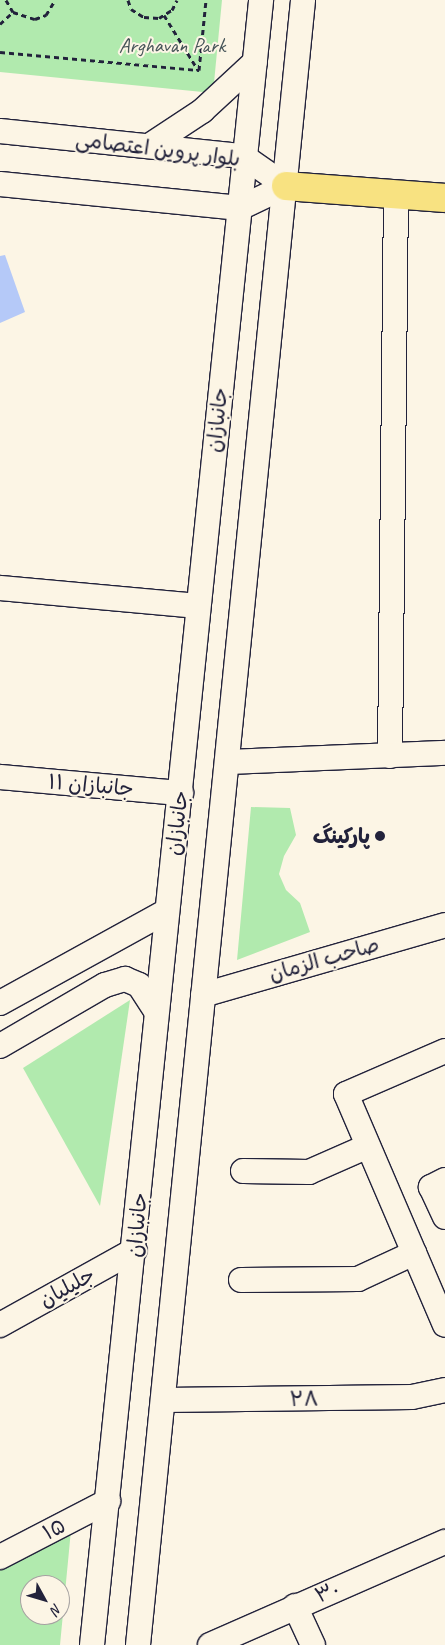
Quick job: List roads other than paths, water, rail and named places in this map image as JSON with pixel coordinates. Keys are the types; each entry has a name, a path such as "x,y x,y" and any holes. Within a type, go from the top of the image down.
{"main road":[{"path":"286,186 445,198"}],"street":[{"name":"جانبازان","path":"92,1645 135,1250 165,912 181,793 197,606 240,208 243,156 261,0"},
{"name":"جانبازان","path":"138,1645 286,186 303,0"},
{"path":"150,146 202,111 254,62"},
{"name":"بلوار پروین اعتصامی","path":"0,131 243,156 286,186"},
{"path":"0,184 240,208 286,186"},
{"path":"390,756 396,193"},
{"path":"0,588 197,606"},
{"path":"228,762 445,753"},
{"name":"۱۱ جانبازان","path":"0,777 181,793"},
{"path":"0,1003 165,912"},
{"name":"صاحب الزمان","path":"203,995 445,925"},
{"path":"0,1046 105,985 125,979 139,985 156,1012"},
{"path":"445,1051 346,1094 445,1325"},
{"path":"243,1172 309,1172 368,1146"},
{"path":"445,1180 432,1187 445,1216"},
{"name":"جلیلیان","path":"0,1325 135,1250"},
{"path":"242,1280 358,1279 414,1253"},
{"name":"۲۸","path":"163,1400 412,1397 445,1390"},
{"name":"۱۵","path":"0,1557 108,1501"},
{"name":"۳۰","path":"210,1645 295,1606 445,1542"},
{"path":"295,1606 313,1645"}],"place":[{"name":"پارکینگ","path":"380,836"}],"park label":[{"name":"Arghavan Park","path":"172,45"}]}
